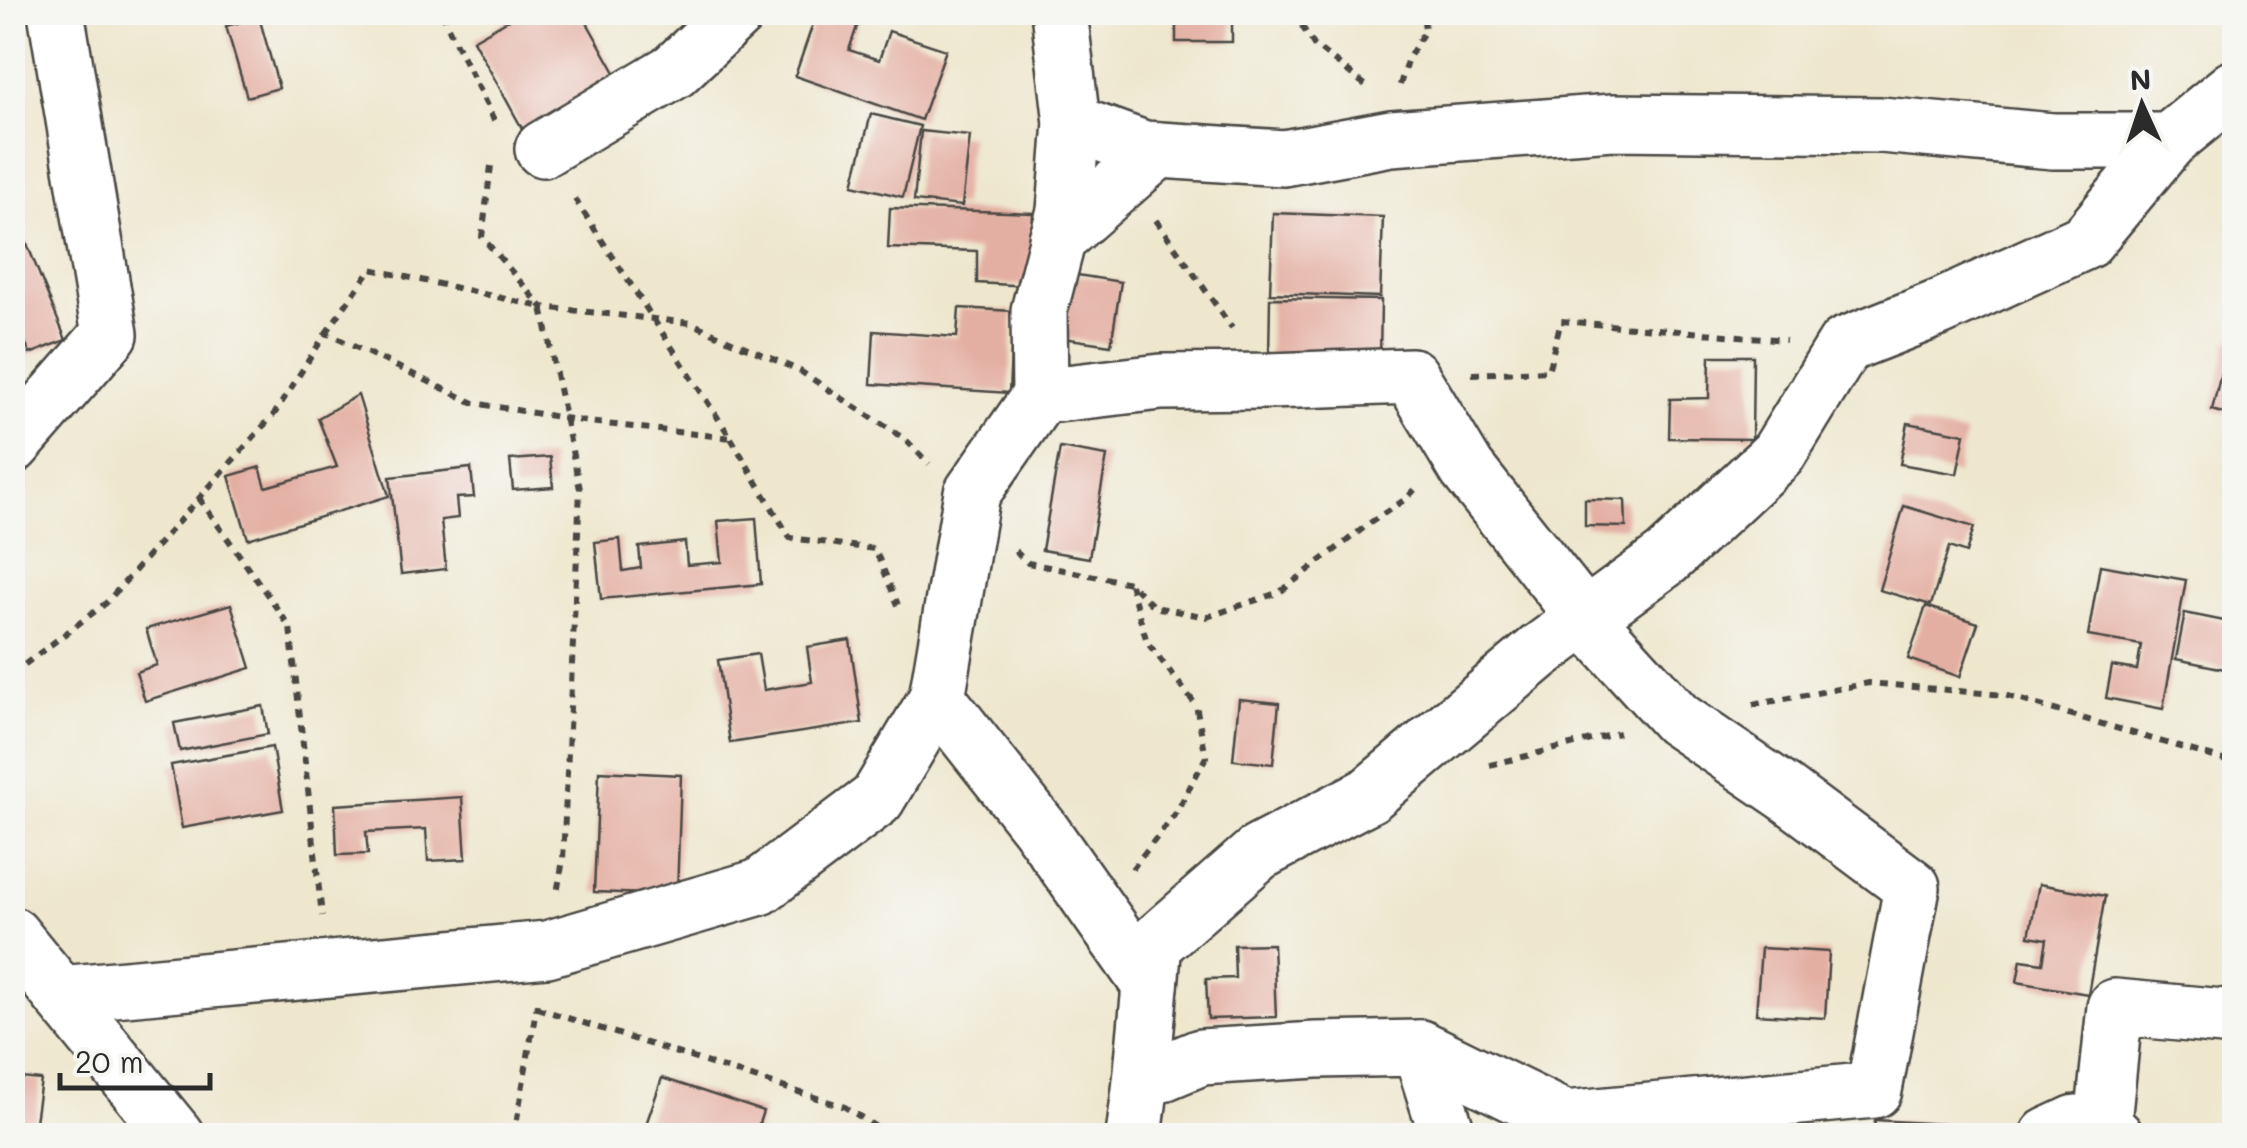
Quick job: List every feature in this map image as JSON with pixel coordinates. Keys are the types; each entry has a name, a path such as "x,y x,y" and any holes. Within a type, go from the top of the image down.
{"street":[{"path":"12,446 110,334 56,12"},
{"path":"509,151 674,70 737,12"},
{"path":"60,994 546,949 760,887 877,799 938,698 972,493 1040,396 1039,311 1065,211 1072,124 1059,12"},
{"path":"1134,1136 1154,944 1258,853 1369,795 1540,651 1667,558 1778,454 1845,345 2086,241 2169,140 2234,88"},
{"path":"1057,239 1143,164 1284,158 1391,138 1408,122 1881,124 2053,141 2169,140"},
{"path":"1072,124 1144,149 1143,164"},
{"path":"1040,396 1161,382 1411,376 1468,469 1585,618 1677,719 1786,793 1912,887 1874,1090 1565,1119 1420,1048 1201,1057 1141,1082"},
{"path":"938,698 1039,827 1150,986"},
{"path":"12,935 176,1136"},
{"path":"2048,1136 2076,1123 2109,1134 2115,1007 2234,1018"},
{"path":"1420,1048 1448,1136"}],"path":[{"path":"443,12 509,151 653,319 731,438 790,538 875,549 902,616"},
{"path":"1292,12 1314,46 1408,122"},
{"path":"1408,122 1408,60 1425,30 1423,12"},
{"path":"509,151 482,237 542,307 580,489 563,860 514,1136"},
{"path":"1143,164 1269,381"},
{"path":"12,674 106,603 275,413 372,269 542,307 691,323 800,371 906,440 1028,563 1130,583 1154,607 1208,617 1280,592 1407,498 1437,465 1444,430"},
{"path":"1411,376 1548,371 1561,322 1845,345"},
{"path":"326,332 474,403 731,438"},
{"path":"199,498 290,627 328,969"},
{"path":"1106,922 1135,863 1176,813 1206,757 1196,705 1147,642 1130,583"},
{"path":"1484,766 1677,719 1869,683 2004,695 2234,763"},
{"path":"536,1008 845,1107 890,1136"}],"building":[{"path":"522,12 581,12 617,76 523,130 473,40"},
{"path":"817,12 862,12 849,50 879,60 889,31 946,50 921,120 795,76"},
{"path":"1176,12 1232,12 1232,42 1176,42"},
{"path":"259,17 279,88 247,97 226,26"},
{"path":"871,114 920,126 903,197 853,185"},
{"path":"921,131 970,136 962,206 914,201"},
{"path":"890,208 1033,213 1030,286 977,283 977,251 888,248"},
{"path":"1273,213 1383,217 1380,297 1270,293"},
{"path":"23,234 66,340 30,354 12,311 12,238"},
{"path":"1059,272 1121,282 1111,345 1049,336"},
{"path":"1270,298 1381,300 1380,359 1269,357"},
{"path":"959,308 1013,311 1009,393 871,384 874,331 957,337"},
{"path":"2229,339 2234,341 2234,416 2212,410"},
{"path":"1710,356 1753,356 1752,439 1669,438 1670,399 1709,398"},
{"path":"358,395 389,496 248,539 229,476 260,467 266,487 337,467 318,418"},
{"path":"1908,423 1965,434 1957,474 1900,464"},
{"path":"1060,448 1107,456 1089,558 1042,550"},
{"path":"550,457 553,487 513,490 510,460"},
{"path":"471,468 474,497 456,498 458,518 441,520 446,569 401,574 390,477"},
{"path":"1585,499 1625,500 1626,527 1585,526"},
{"path":"1904,506 1974,527 1966,553 1949,547 1931,605 1879,590"},
{"path":"756,518 761,584 601,599 595,542 620,539 623,571 641,568 639,547 685,542 687,565 722,562 718,521"},
{"path":"2100,565 2186,580 2163,709 2106,698 2112,666 2137,670 2141,645 2088,636"},
{"path":"231,604 251,668 145,701 136,672 157,665 146,629"},
{"path":"1926,606 1978,623 1960,677 1908,659"},
{"path":"2185,613 2234,623 2234,671 2176,659"},
{"path":"850,640 862,723 730,743 718,660 758,654 764,690 812,682 807,647"},
{"path":"1239,699 1279,703 1273,764 1233,760"},
{"path":"263,706 268,734 180,751 174,723"},
{"path":"272,747 283,810 182,828 171,765"},
{"path":"599,771 681,775 677,895 594,892"},
{"path":"462,797 466,859 428,861 426,829 366,832 368,854 337,855 335,805"},
{"path":"2039,884 2105,896 2088,994 2017,982 2021,960 2043,963 2047,939 2029,936"},
{"path":"1273,944 1276,1017 1208,1019 1206,979 1235,978 1234,945"},
{"path":"1761,948 1829,952 1825,1018 1756,1014"},
{"path":"12,1077 41,1080 33,1136 12,1136"},
{"path":"662,1078 763,1111 755,1136 642,1136"},
{"path":"1875,1120 1995,1127 1995,1136 1874,1136"}]}
